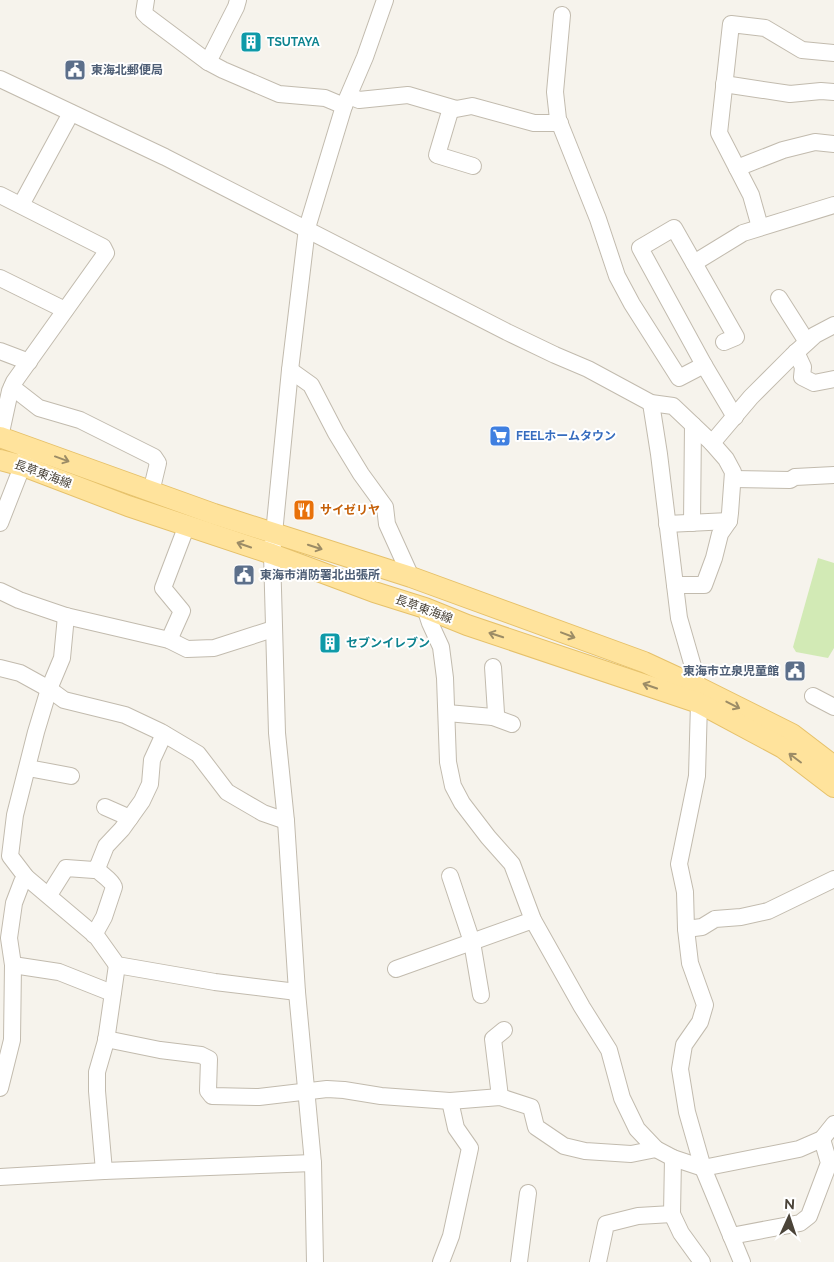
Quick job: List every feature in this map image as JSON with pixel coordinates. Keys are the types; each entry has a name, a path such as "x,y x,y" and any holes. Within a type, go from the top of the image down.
{"main road":[{"name":"長草東海線","path":"0,438 26,457 128,506 272,554 374,592 425,608 467,625 699,695 792,734 834,766"},
{"name":"長草東海線","path":"0,460 26,457 151,492 274,534 410,577 644,662 783,748 834,787"}],"street":[{"path":"146,0 144,13 208,62 279,94 346,101 408,94 456,109 472,106 534,123 560,123"},
{"path":"208,62 238,0"},
{"path":"315,1262 313,1163 298,992 286,820 276,733 272,554 306,228 346,101 365,57 385,0"},
{"path":"562,15 555,92 560,123 598,219 617,276 632,304 680,378 704,365"},
{"path":"760,227 751,195 719,133 731,24 765,28 802,50 834,53"},
{"path":"0,79 165,157 306,228 334,245 555,356 588,369 651,403 674,406 712,443 726,459 733,472 729,521 720,534 704,585 675,585"},
{"path":"724,84 790,94 821,91 834,92"},
{"path":"451,108 437,155 473,166"},
{"path":"21,205 71,113"},
{"path":"737,168 783,150 816,142 834,144"},
{"path":"0,195 103,247 106,253 12,387 0,438"},
{"path":"694,263 743,233 834,205"},
{"path":"724,342 736,337 674,228 640,248 704,365 735,417"},
{"path":"0,278 65,310"},
{"path":"779,298 802,347 802,377 814,383 834,380"},
{"path":"712,443 751,397 802,347 815,335 834,325"},
{"path":"0,352 29,362"},
{"path":"290,370 311,385 336,434 361,474 385,507 387,524 410,577"},
{"path":"12,387 39,408 80,420 154,457 158,463 151,492"},
{"path":"651,403 660,454 679,618 699,695 697,776 679,864 685,892 686,928 690,963 705,1005 700,1022 684,1045 680,1069 687,1112 703,1168 742,1262"},
{"path":"692,523 693,425"},
{"path":"0,523 26,457"},
{"path":"733,479 790,480 795,477 834,475"},
{"path":"667,524 729,521"},
{"path":"169,640 182,611 164,588 187,525"},
{"path":"0,591 66,616 169,640 187,649 214,648 273,629"},
{"path":"425,608 441,647 445,678 448,762 453,786 462,803 512,864 533,920 582,1007 610,1050 622,1098 637,1129 656,1148 673,1158 703,1168 799,1149 822,1139 834,1124"},
{"path":"66,616 62,658 36,732 16,815 5,850 26,877 94,935 117,965 215,982 298,992"},
{"path":"493,667 496,713 493,717"},
{"path":"0,668 20,673 50,689 64,700 125,715 164,734 198,754 227,792 263,813 286,820"},
{"path":"813,696 834,708"},
{"path":"446,713 493,717 512,724"},
{"path":"49,895 66,868 94,870 96,868 106,846 142,801 150,784 152,760 164,734"},
{"path":"28,768 71,776"},
{"path":"106,807 130,818"},
{"path":"94,935 104,917 114,887 96,868"},
{"path":"450,876 472,942 481,995"},
{"path":"0,1088 12,1040 13,965 5,938 14,903 22,882 26,877"},
{"path":"686,928 702,927 715,919 741,917 768,911 834,879"},
{"path":"396,969 533,920"},
{"path":"13,965 59,972 113,992"},
{"path":"104,1171 97,1072 106,1039 117,965"},
{"path":"500,1097 493,1039 504,1030"},
{"path":"106,1039 160,1050 201,1055 209,1059 208,1091 212,1096 259,1097 328,1089 381,1096 450,1101 500,1097 531,1107 536,1127 564,1146 585,1151 631,1154 656,1148"},
{"path":"441,1262 451,1236 470,1148 456,1128 450,1101"},
{"path":"730,1236 800,1223 808,1216 830,1163 822,1139"},
{"path":"673,1158 672,1214 681,1233 702,1262"},
{"path":"0,1177 313,1163"},
{"path":"519,1262 528,1193"},
{"path":"598,1262 606,1224 638,1216 672,1214"}],"green space":[{"path":"818,558 834,563 834,648 828,658 796,652 793,647"}],"place":[{"name":"TSUTAYA","path":"251,42"},
{"name":"東海北郵便局","path":"75,70"},
{"name":"FEELホームタウン","path":"500,436"},
{"name":"サイゼリヤ","path":"304,510"},
{"name":"東海市消防署北出張所","path":"244,575"},
{"name":"セブンイレブン","path":"330,643"},
{"name":"東海市立泉児童館","path":"795,671"}]}
